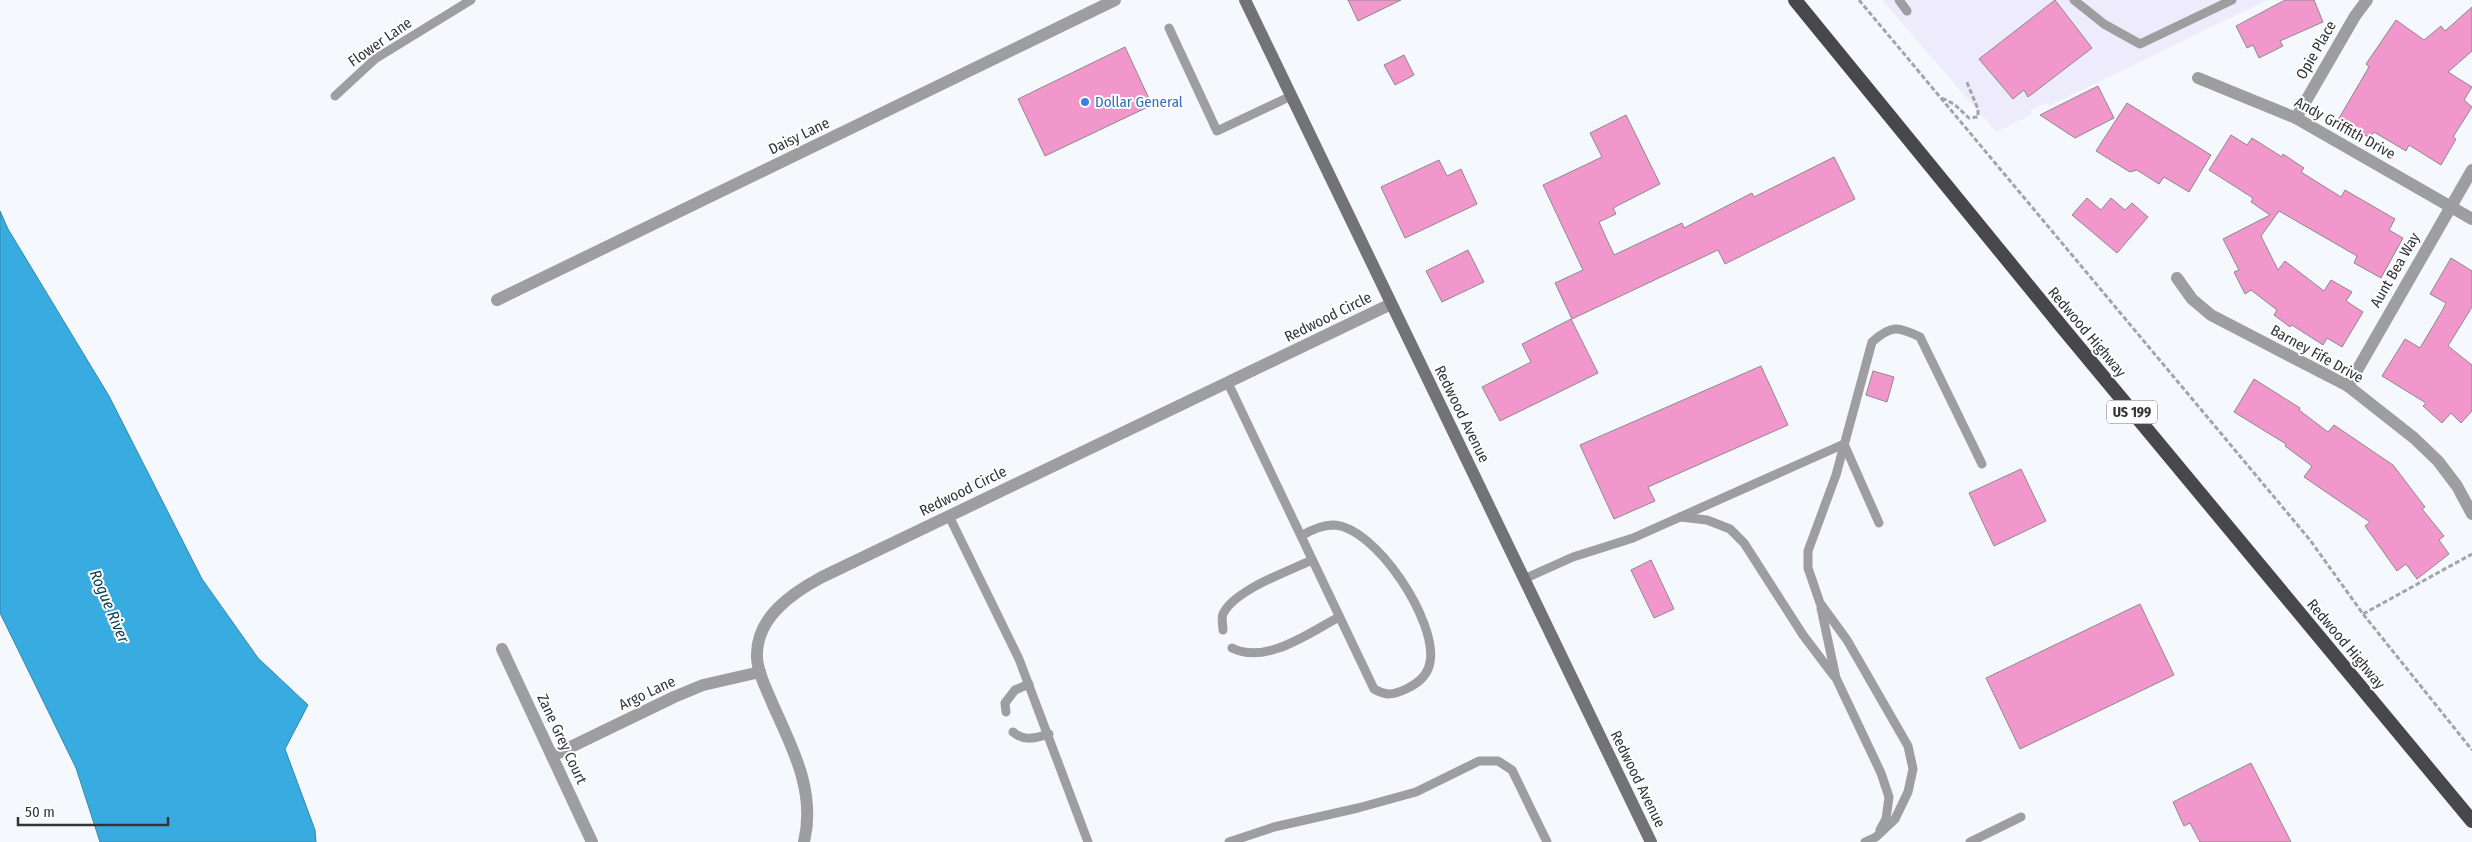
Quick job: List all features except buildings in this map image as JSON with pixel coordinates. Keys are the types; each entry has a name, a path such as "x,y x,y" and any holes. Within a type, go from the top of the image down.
{"highway":[{"name":"Redwood Highway","path":"1795,0 2062,327 2472,821"}],"main road":[{"name":"Redwood Avenue","path":"1245,0 1651,842"}],"street":[{"name":"Daisy Lane","path":"497,300 1115,0"},
{"name":"Opie Place","path":"2296,118 2355,16 2367,0"},
{"name":"Andy Griffith Drive","path":"2198,78 2296,118 2472,219"},
{"name":"Aunt Bea Way","path":"2348,386 2472,170"},
{"name":"Barney Fife Drive","path":"2177,278 2192,300 2212,315 2348,386 2414,438 2438,461 2457,486 2472,514"},
{"name":"Redwood Circle","path":"804,842 808,815 808,796 802,774 760,672 757,658 763,632 776,609 786,599 822,576 1391,304"},
{"name":"Zane Grey Court","path":"502,649 592,842"},
{"name":"Argo Lane","path":"552,756 703,685 760,672"}],"lane":[{"name":"Flower Lane","path":"335,96 375,59 471,0"},
{"path":"1899,0 1907,11"},
{"path":"2074,0 2104,24 2140,44 2232,0"},
{"path":"1169,28 1217,131 1291,96"},
{"path":"1836,678 1820,603 1808,568 1808,550 1836,475 1872,342 1885,330 1902,328 1920,337 1982,464"},
{"path":"1228,383 1339,617 1374,689 1384,695 1395,694 1411,687 1424,677 1430,664 1432,650 1428,631 1395,568 1375,548 1354,532 1334,525 1317,527 1301,536"},
{"path":"1524,579 1573,557 1633,538 1844,444"},
{"path":"1844,444 1879,523"},
{"path":"949,516 1029,684 1088,842"},
{"path":"1680,517 1707,520 1730,529 1744,543 1803,635 1836,678 1881,773 1889,797 1886,819 1876,837"},
{"path":"1223,630 1223,615 1235,600 1261,584 1312,560"},
{"path":"1820,603 1847,640 1908,746 1913,769 1908,792 1895,819 1876,837 1865,842"},
{"path":"1232,648 1244,654 1266,652 1339,617"},
{"path":"1006,712 1006,703 1016,690 1029,684"},
{"path":"1013,732 1019,737 1028,739 1049,734"},
{"path":"1229,842 1274,827 1358,808 1416,792 1479,760 1498,761 1512,770 1547,842"},
{"path":"1970,842 2021,817"}],"path":[{"path":"1859,0 2310,540 2363,614 2472,750"},
{"path":"1939,96 1954,104 1969,118 1978,117 1978,109 1966,80"},
{"path":"2363,614 2472,554"}],"shaded area":[{"path":"1882,0 2267,0 2049,106 2047,102 2031,110 2032,114 1996,132"}],"water":[{"name":"Rogue River","path":"0,211 8,229 109,396 202,579 258,658 308,705 285,749 315,830 316,842 100,842 76,768 0,613"}],"place":[{"name":"Dollar General","path":"1085,102"}]}
